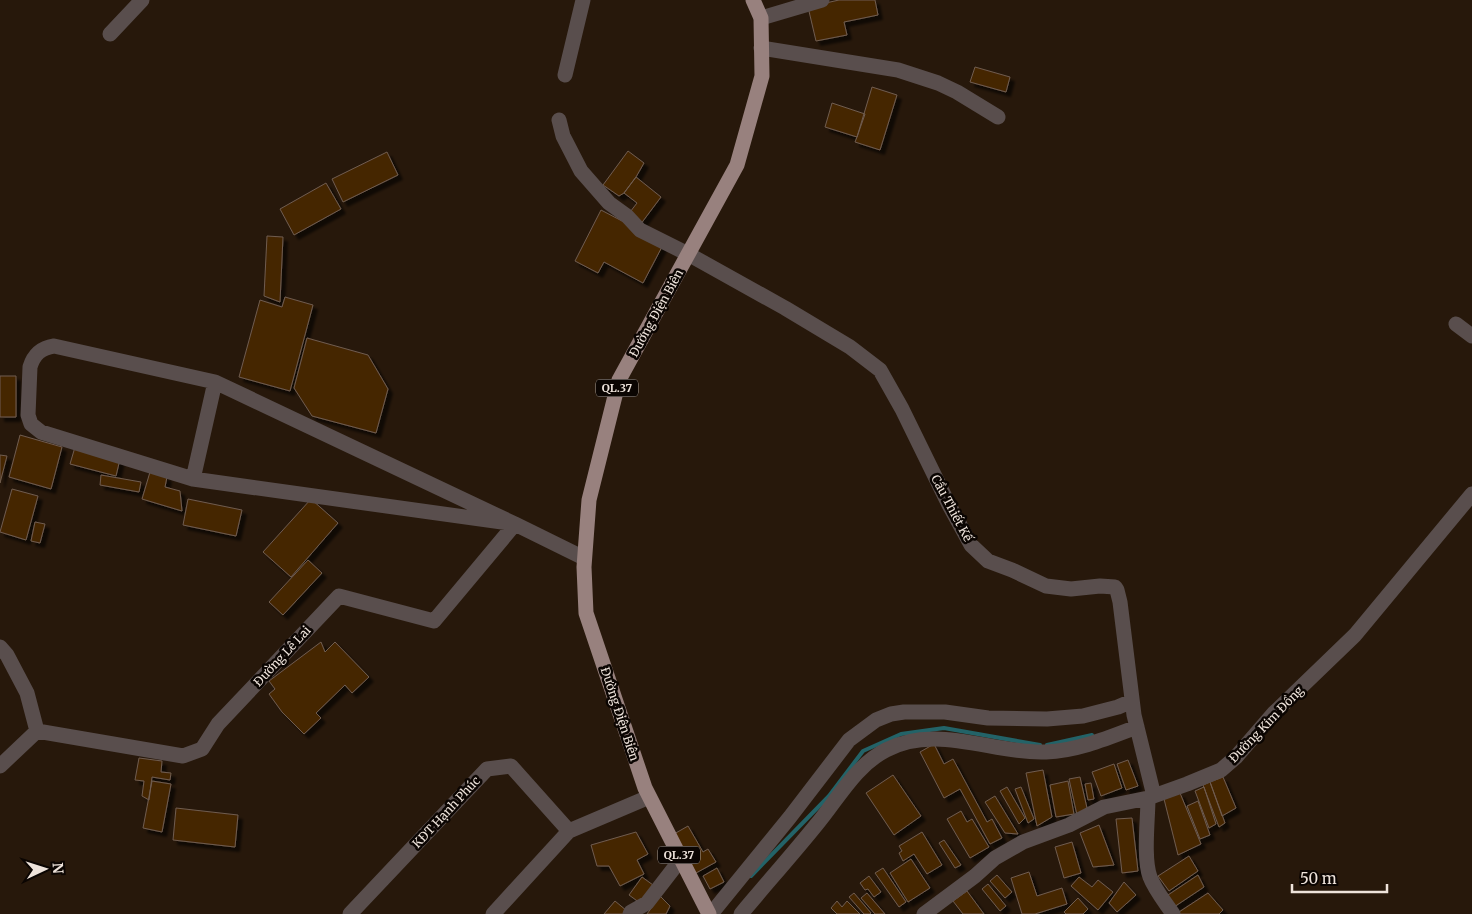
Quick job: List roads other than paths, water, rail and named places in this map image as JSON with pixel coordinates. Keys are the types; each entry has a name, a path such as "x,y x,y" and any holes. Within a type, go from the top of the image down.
{"main road":[{"name":"Đường Điện Biên","path":"710,914 644,788 586,613 584,558 589,500 619,380 737,165 762,76 761,18 753,0"}],"street":[{"path":"110,34 142,0"},
{"path":"565,74 583,0"},
{"path":"761,18 822,0"},
{"path":"761,48 898,70 918,75 957,92 998,118"},
{"path":"559,120 563,136 580,171 609,203 627,216 640,230 688,254"},
{"name":"Cầu Thiết Kế","path":"688,254 850,347 880,370 949,505 971,544 988,562 1046,586 1071,589 1100,586 1115,587 1120,602 1132,701 1151,797 1147,859 1149,873 1154,886 1173,914"},
{"path":"1456,324 1472,336"},
{"path":"515,524 193,479 38,431 31,424 28,415 30,366 38,352 54,346 216,382 515,524 584,558"},
{"path":"193,479 216,382"},
{"name":"Đường Kim Đồng","path":"924,914 975,876 995,858 1023,842 1069,825 1104,807 1151,797 1220,770 1236,757 1274,713 1355,635 1472,494"},
{"name":"Đường Lê Lai","path":"37,731 183,756 202,749 218,724 339,596 434,620 515,524"},
{"path":"0,647 7,654 27,693 37,731 0,766"},
{"path":"710,914 790,817 849,740 876,720 891,714 904,712 945,712 988,718 1064,718 1099,712 1132,701"},
{"path":"741,914 818,823 847,784 863,768 887,750 915,740 931,740 963,741 1026,752 1048,752 1072,749 1137,727"},
{"name":"KĐT Hạnh Phúc","path":"350,914 487,769 511,766 569,831"},
{"path":"493,914 569,831 649,797"},
{"path":"630,914 647,903 681,859"}],"waterway":[{"path":"751,876 829,796 863,751 901,734 944,728 1040,745"},
{"path":"1047,745 1092,735"}]}
